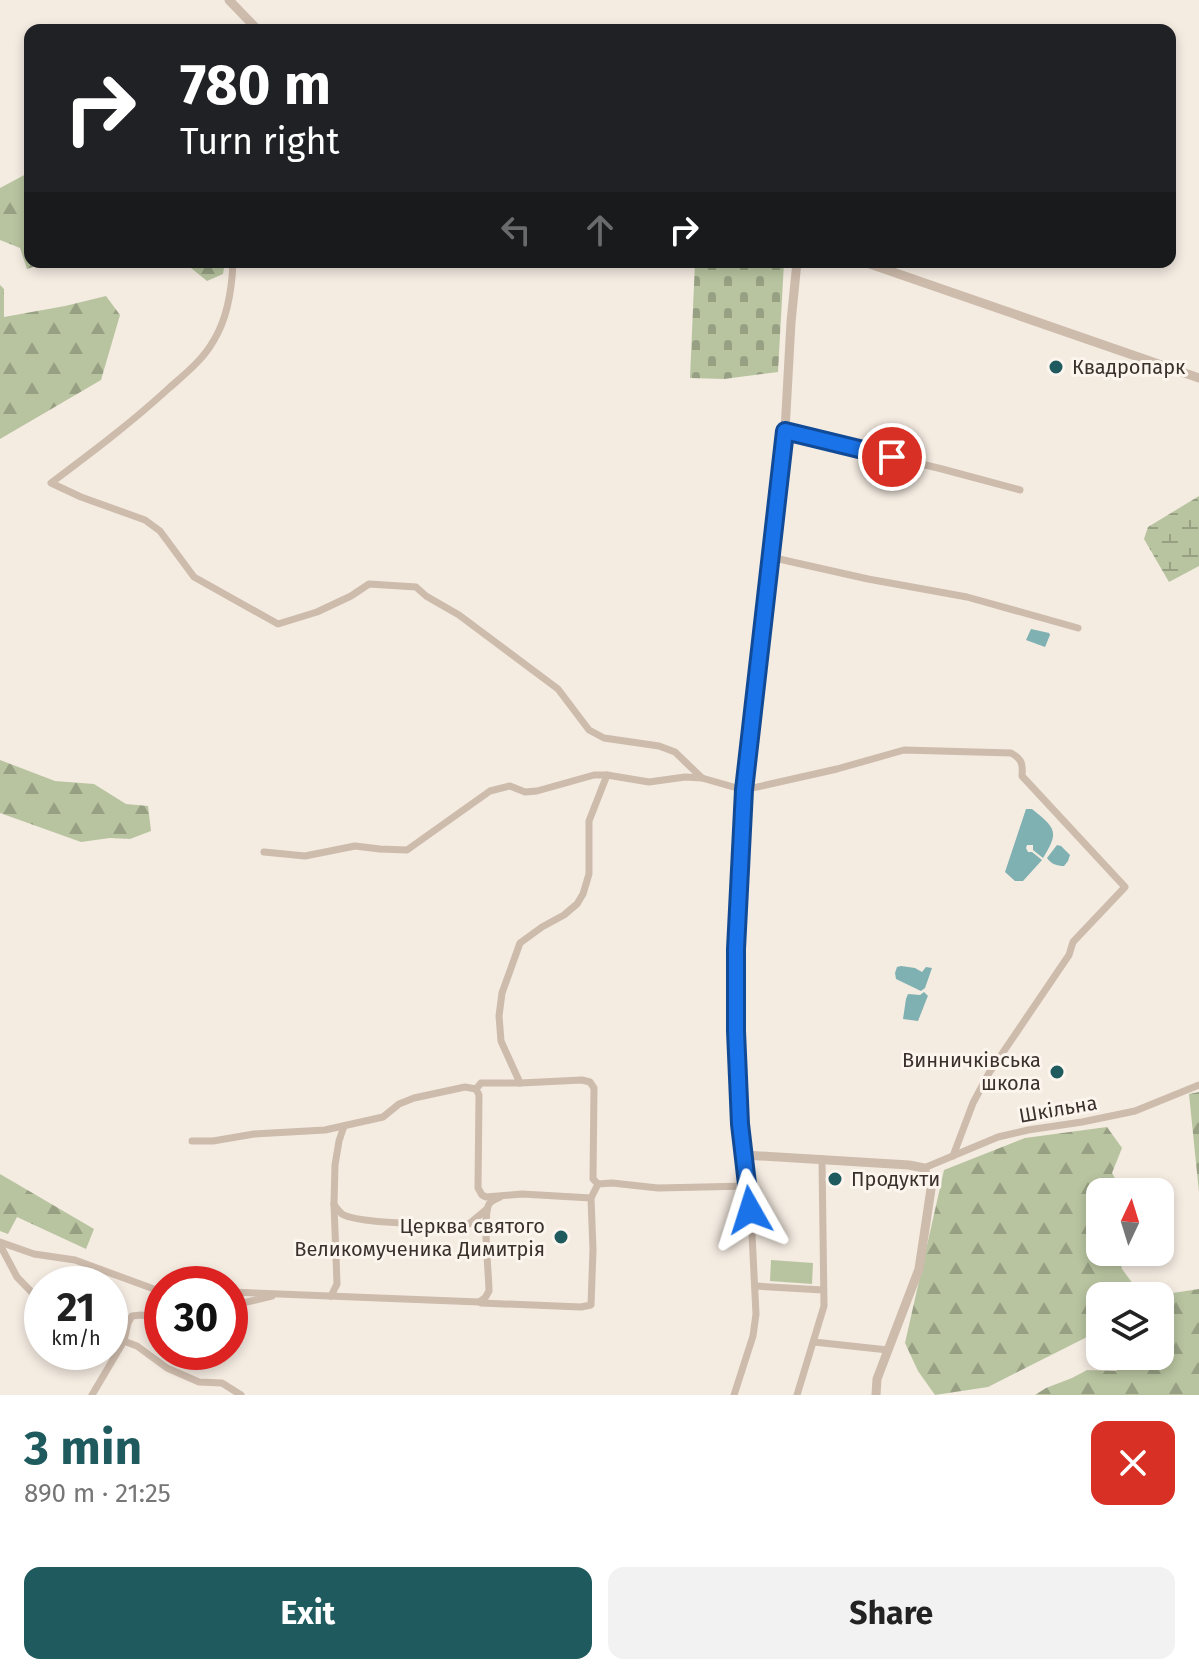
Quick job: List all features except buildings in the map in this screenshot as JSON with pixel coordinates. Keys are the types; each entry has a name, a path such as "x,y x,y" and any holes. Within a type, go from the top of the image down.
{"street":[{"path":"229,0 252,24"},
{"path":"233,268 226,313 204,357 131,423 51,483 145,520 160,531 194,577 278,624 317,612 369,584 416,587 558,689 589,730 604,738 659,746 675,752 702,778"},
{"path":"734,1395 753,1336 756,1314 748,1186 740,1124 736,1031 736,949 744,790 785,431 796,268"},
{"path":"881,268 1199,378"},
{"path":"785,431 1020,490"},
{"path":"770,557 967,597 1078,628"},
{"path":"264,852 305,856 355,846 407,850 490,791 510,786 525,792 537,791 578,778 607,775 649,782 702,778 744,790 904,750 1011,753 1023,764 1022,776 1125,887 1073,942 1069,955 989,1073 973,1103 953,1156"},
{"path":"520,1083 501,1041 499,1016 502,993 520,943 564,915 583,894 589,874 589,821 607,775"},
{"path":"476,1089 481,1083 590,1082 594,1088 593,1179 598,1184 658,1188 748,1186"},
{"name":"Шкільна","path":"924,1168 998,1137 1135,1111 1199,1085"},
{"path":"192,1141 325,1130 383,1117 399,1104 414,1098 465,1087 476,1089"},
{"path":"476,1089 479,1095 478,1188 486,1197 522,1194 591,1198"},
{"path":"331,1296 337,1284 335,1165 344,1126"},
{"path":"744,1155 924,1168 931,1189 919,1269 877,1379 876,1395"},
{"path":"797,1395 824,1306 822,1159"},
{"path":"248,1292 591,1305 591,1198 598,1184"},
{"path":"334,1204 341,1213 354,1218 402,1223 469,1224 487,1209 491,1201 502,1196"},
{"path":"479,1302 489,1291 487,1209"},
{"path":"0,1243 34,1254 75,1260 144,1285"},
{"path":"0,1243 24,1284"},
{"path":"755,1286 823,1290"},
{"path":"248,1302 277,1293"},
{"path":"128,1323 132,1316 144,1315"},
{"path":"814,1342 888,1350"},
{"path":"128,1343 167,1368 199,1382 222,1383 241,1395"},
{"path":"92,1395 107,1370"}],"green space":[{"path":"24,175 24,260 20,248 0,240 0,188"},
{"path":"191,268 224,268 223,274 207,281"},
{"path":"695,268 784,268 778,372 724,379 690,378"},
{"path":"0,285 4,289 4,317 106,296 120,315 101,380 0,439"},
{"path":"1199,496 1199,566 1169,582 1144,539 1148,527"},
{"path":"0,760 55,781 94,784 126,804 148,806 151,831 130,839 81,842 0,813"},
{"path":"1199,1092 1199,1192 1189,1094"},
{"path":"1107,1127 1122,1148 1112,1173 1115,1178 1086,1178 1086,1266 1121,1266 1132,1282 1086,1282 1086,1338 988,1387 935,1395 918,1371 905,1343 944,1170 1025,1138"},
{"path":"0,1174 94,1229 86,1249 17,1217 8,1234 0,1231"},
{"path":"771,1260 813,1263 812,1284 770,1281"},
{"path":"1199,1289 1199,1395 1035,1395 1087,1370 1174,1370 1174,1293"}],"water":[{"path":"1031,629 1049,633 1045,647 1026,640"},
{"path":"1026,809 1032,809 1046,821 1053,836 1043,858 1033,850 1033,845 1027,845 1028,852 1042,860 1023,881 1015,881 1005,872"},
{"path":"1057,845 1070,855 1064,866 1054,864 1047,858"},
{"path":"897,967 922,972 926,967 932,968 925,988 921,991 896,979"},
{"path":"924,992 928,996 918,1021 903,1019 908,994 920,995"}],"place":[{"name":"Квадропарк","path":"1056,367"},
{"name":"Винничківська школа","path":"1057,1072"},
{"name":"Продукти","path":"835,1179"},
{"name":"Церква святого Великомученика Димитрія","path":"561,1237"}],"route":[{"path":"750,1210 740,1124 736,1031 740,846 785,431 892,457"}]}
